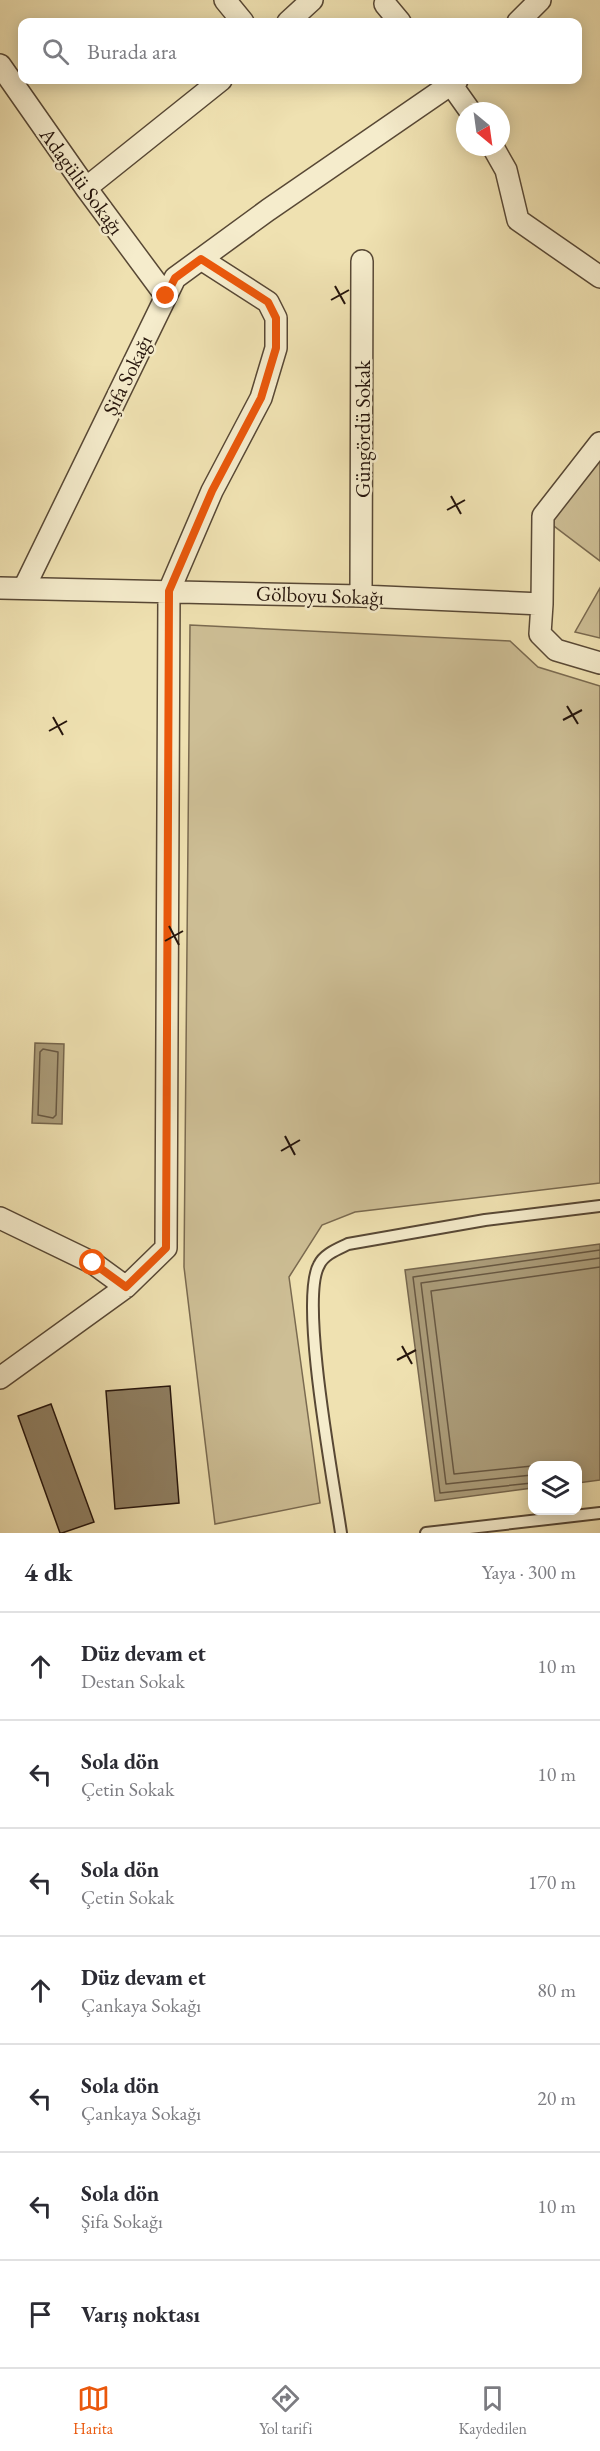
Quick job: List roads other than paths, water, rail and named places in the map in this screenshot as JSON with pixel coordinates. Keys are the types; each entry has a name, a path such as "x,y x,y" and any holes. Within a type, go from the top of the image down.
{"street":[{"path":"225,0 240,18"},
{"path":"292,18 312,0"},
{"path":"522,18 540,0"},
{"path":"385,4 397,18"},
{"name":"Adagülü Sokağı","path":"0,65 86,188 166,296"},
{"path":"86,188 217,84"},
{"name":"Şifa Sokağı","path":"24,588 175,278 448,84"},
{"path":"454,84 465,102"},
{"path":"498,156 506,170 518,220 600,277"},
{"path":"0,1378 126,1287 166,1248 169,591 212,491 261,398 276,348 276,318 268,302 201,259"},
{"name":"Güngördü Sokak","path":"361,596 362,261"},
{"path":"600,442 543,516 540,634 556,650 600,663"},
{"name":"Gölboyu Sokağı","path":"0,588 361,596 542,604"},
{"path":"0,1218 93,1263 126,1287"}],"lane":[{"path":"341,1533 315,1343 312,1287 319,1264 330,1253 348,1244 485,1220 600,1206"},
{"path":"426,1533 600,1512"}],"water":[{"path":"35,1043 64,1044 62,1124 32,1123"},
{"path":"600,1244 600,1480 582,1482 582,1461 528,1461 528,1489 435,1501 405,1270"}]}
